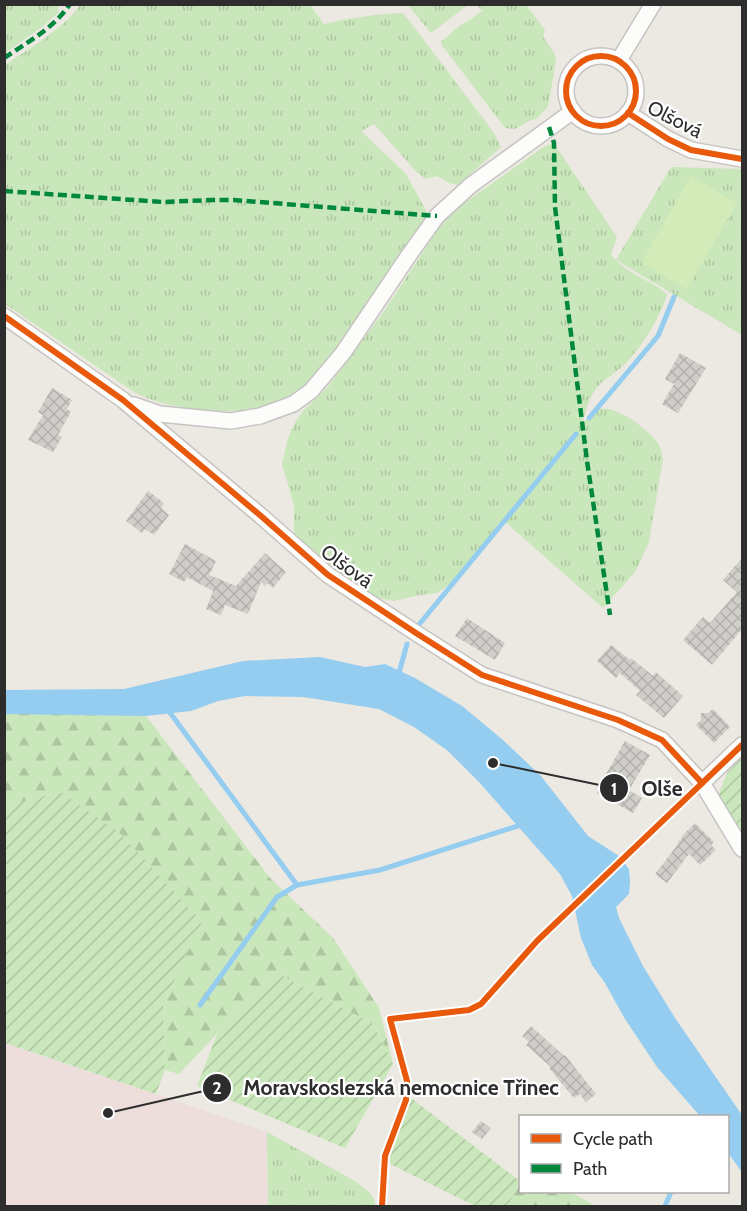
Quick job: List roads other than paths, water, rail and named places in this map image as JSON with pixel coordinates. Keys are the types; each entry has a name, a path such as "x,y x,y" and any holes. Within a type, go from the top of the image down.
{"street":[{"path":"573,111 566,91 573,70 580,63 593,57 606,56 619,60 653,4"},
{"name":"Olšová","path":"123,400 160,414 231,421 260,416 293,404 311,391 344,353 437,216 471,185 573,111 582,120 594,125 607,125 618,121 628,113 635,99 636,84 630,71 619,60"},
{"name":"Olšová","path":"628,113 668,139 691,150 742,159"},
{"name":"Olšová","path":"4,316 123,400 261,516 327,575 416,633 482,675 618,720 662,740 702,783 742,849"},
{"path":"702,783 742,745"}],"water":[{"path":"320,657 365,667 385,664 415,678 462,706 541,776 588,836 619,856 629,869 629,894 616,907 619,918 643,966 675,1018 742,1115 742,1172 729,1154 729,1115 699,1115 657,1067 592,965 581,938 572,896 560,874 479,782 448,751 414,727 379,709 303,697 245,696 218,701 191,711 146,716 5,714 5,690 124,689 243,661"}],"waterway":[{"path":"589,418 658,336 674,297"},
{"path":"417,627 576,434"},
{"path":"399,677 407,644"},
{"path":"168,710 297,885 380,870 524,824"},
{"path":"200,1005 277,897 297,885"},
{"path":"665,1206 671,1193"}],"place":[{"name":"Olše","path":"493,763"},
{"name":"Moravskoslezská nemocnice Třinec","path":"108,1113"}]}
